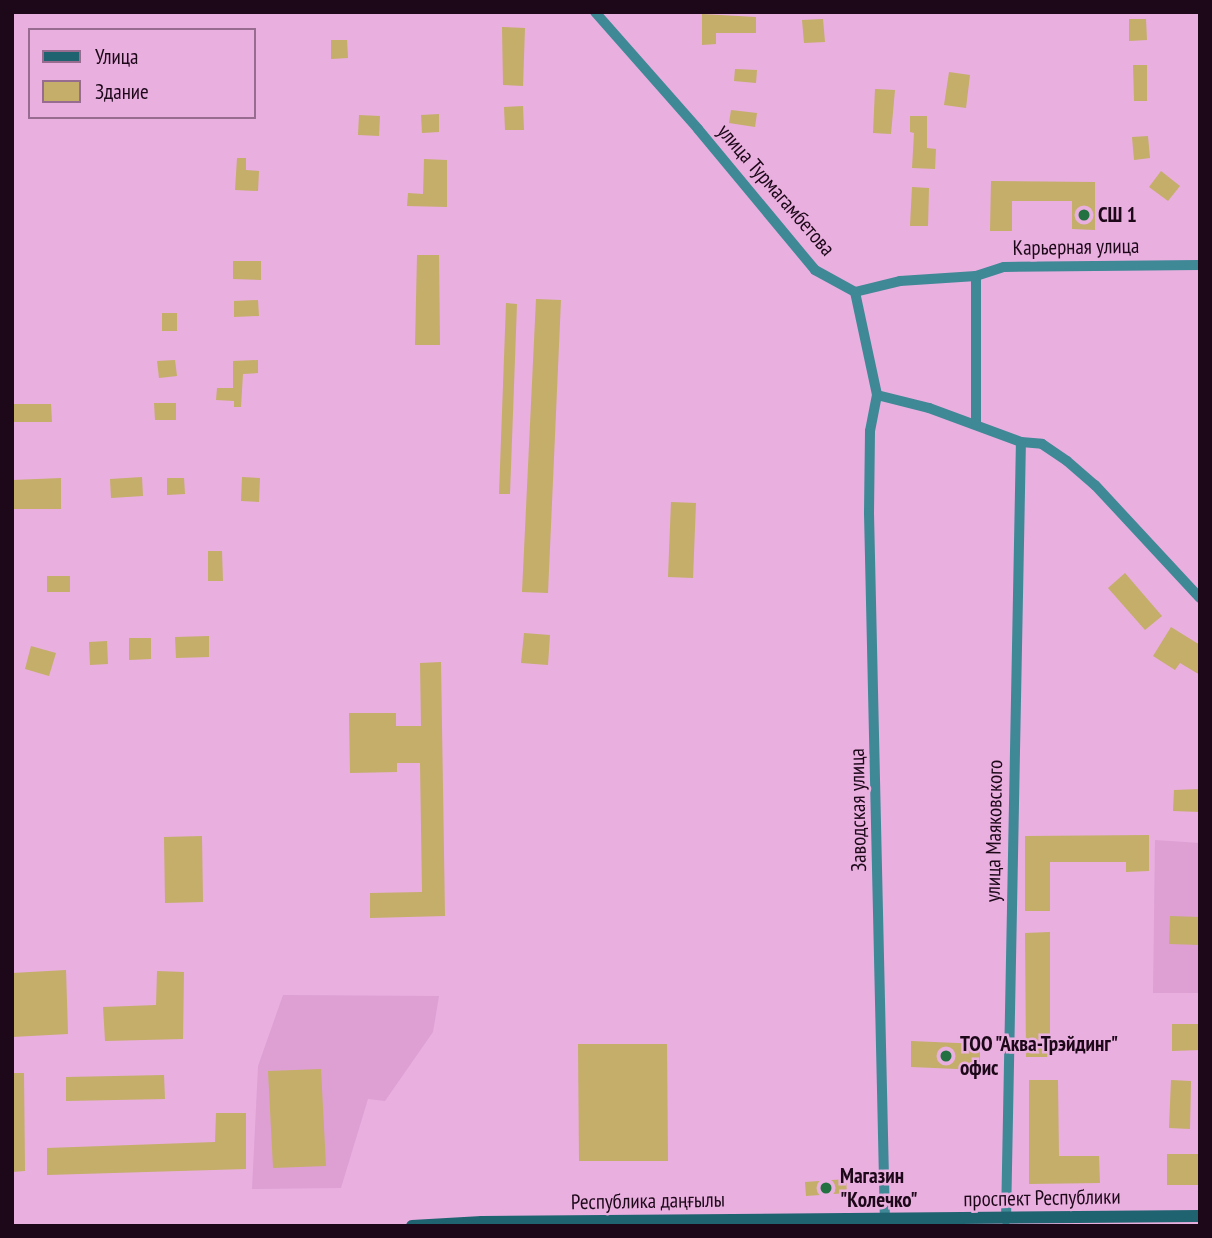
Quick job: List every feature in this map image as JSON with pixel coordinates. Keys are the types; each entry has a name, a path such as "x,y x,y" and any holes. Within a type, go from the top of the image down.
{"main road":[{"name":"проспект Республики","path":"885,1222 1200,1216"},
{"name":"Республика даңғылы","path":"412,1226 885,1222"}],"street":[{"name":"улица Турмагамбетова","path":"594,12 698,129 815,270 855,292"},
{"name":"Карьерная улица","path":"855,292 900,281 976,276 1004,267 1200,265"},
{"path":"976,276 976,424"},
{"path":"855,292 877,395 976,424 1021,442 1041,444 1067,461 1095,485 1200,598"},
{"name":"Заводская улица","path":"877,395 870,430 869,513 885,1222"},
{"name":"улица Маяковского","path":"1006,1220 1021,442"}],"shaded area":[{"path":"1155,840 1200,843 1200,993 1153,993"},
{"path":"283,995 439,996 433,1032 385,1101 368,1099 341,1188 252,1189 258,1066"}],"building":[{"path":"702,14 756,17 756,33 716,33 716,44 702,45"},
{"path":"823,19 825,42 804,43 802,20"},
{"path":"1129,19 1146,19 1147,40 1129,41"},
{"path":"502,27 525,28 523,86 503,85"},
{"path":"331,40 347,40 348,58 331,59"},
{"path":"1133,65 1147,65 1147,101 1134,101"},
{"path":"735,69 757,70 756,83 734,81"},
{"path":"949,72 970,75 966,108 944,105"},
{"path":"875,89 895,90 891,134 873,133"},
{"path":"523,106 524,130 505,130 504,107"},
{"path":"731,110 757,113 755,127 729,123"},
{"path":"439,114 439,132 422,133 421,115"},
{"path":"359,115 380,116 379,136 358,135"},
{"path":"910,116 927,116 927,148 936,149 935,169 912,168 914,133 910,132"},
{"path":"1148,136 1150,158 1134,160 1132,137"},
{"path":"237,158 246,158 246,170 259,171 258,191 235,190"},
{"path":"424,159 447,160 447,207 407,206 408,193 423,194"},
{"path":"1161,171 1180,186 1168,201 1149,187"},
{"name":"СШ 1","path":"991,181 1095,182 1095,230 1072,229 1072,201 1012,201 1012,231 990,231"},
{"path":"912,187 929,188 928,226 910,226"},
{"path":"417,255 439,255 440,345 415,345"},
{"path":"233,261 261,261 261,280 233,279"},
{"path":"536,299 561,300 548,593 522,592"},
{"path":"258,300 259,316 234,317 234,301"},
{"path":"506,303 517,304 510,494 499,494"},
{"path":"162,313 177,313 177,331 162,331"},
{"path":"175,360 177,376 159,378 157,361"},
{"path":"258,360 258,373 243,374 241,407 234,407 234,401 216,400 217,388 233,388 233,361"},
{"path":"154,403 176,403 176,420 155,420"},
{"path":"12,404 51,404 52,422 12,422"},
{"path":"142,477 143,496 111,498 110,479"},
{"path":"242,477 260,478 259,502 241,501"},
{"path":"61,478 61,509 12,509 12,480"},
{"path":"167,478 184,478 185,494 167,495"},
{"path":"671,502 696,503 693,578 668,577"},
{"path":"208,551 222,551 223,581 208,581"},
{"path":"1125,573 1162,616 1145,630 1108,588"},
{"path":"47,576 70,576 70,592 47,592"},
{"path":"1171,627 1200,645 1200,675 1180,663 1175,670 1153,656"},
{"path":"524,633 550,635 548,665 521,663"},
{"path":"209,636 209,657 176,658 175,637"},
{"path":"129,638 151,638 151,659 129,660"},
{"path":"107,641 108,664 90,665 89,642"},
{"path":"31,646 56,653 49,676 25,669"},
{"path":"441,662 445,916 370,918 370,893 422,892 420,763 397,763 397,772 350,773 349,713 396,713 396,726 421,726 420,663"},
{"path":"1200,789 1200,812 1173,811 1174,790"},
{"path":"1149,835 1149,871 1126,872 1126,862 1050,862 1050,911 1025,911 1025,836"},
{"path":"202,836 203,902 165,903 164,837"},
{"path":"1170,916 1200,917 1200,945 1169,944"},
{"path":"1050,932 1050,1057 1026,1057 1025,933"},
{"path":"66,970 68,1034 12,1037 12,973"},
{"path":"157,971 184,972 183,1039 105,1041 103,1007 156,1005"},
{"path":"1172,1024 1200,1024 1200,1050 1172,1051"},
{"name":"ТОО \"Аква-Трэйдинг\" офис","path":"911,1041 980,1044 980,1070 911,1067"},
{"path":"578,1044 667,1044 668,1161 579,1161"},
{"path":"321,1069 326,1166 273,1168 268,1071"},
{"path":"12,1073 24,1073 25,1171 12,1172"},
{"path":"164,1075 165,1099 66,1101 66,1077"},
{"path":"1029,1080 1058,1080 1059,1156 1099,1156 1100,1183 1029,1184"},
{"path":"1171,1080 1191,1081 1190,1129 1169,1128"},
{"path":"216,1113 246,1113 246,1169 47,1175 47,1148 215,1142"},
{"path":"1167,1154 1200,1154 1200,1185 1167,1185"},
{"name":"Магазин \"Колечко\"","path":"846,1179 847,1193 806,1196 805,1182"}],"place":[{"name":"СШ 1","path":"1084,215"},
{"name":"ТОО \"Аква-Трэйдинг\" офис","path":"946,1056"},
{"name":"Магазин \"Колечко\"","path":"826,1188"}]}
